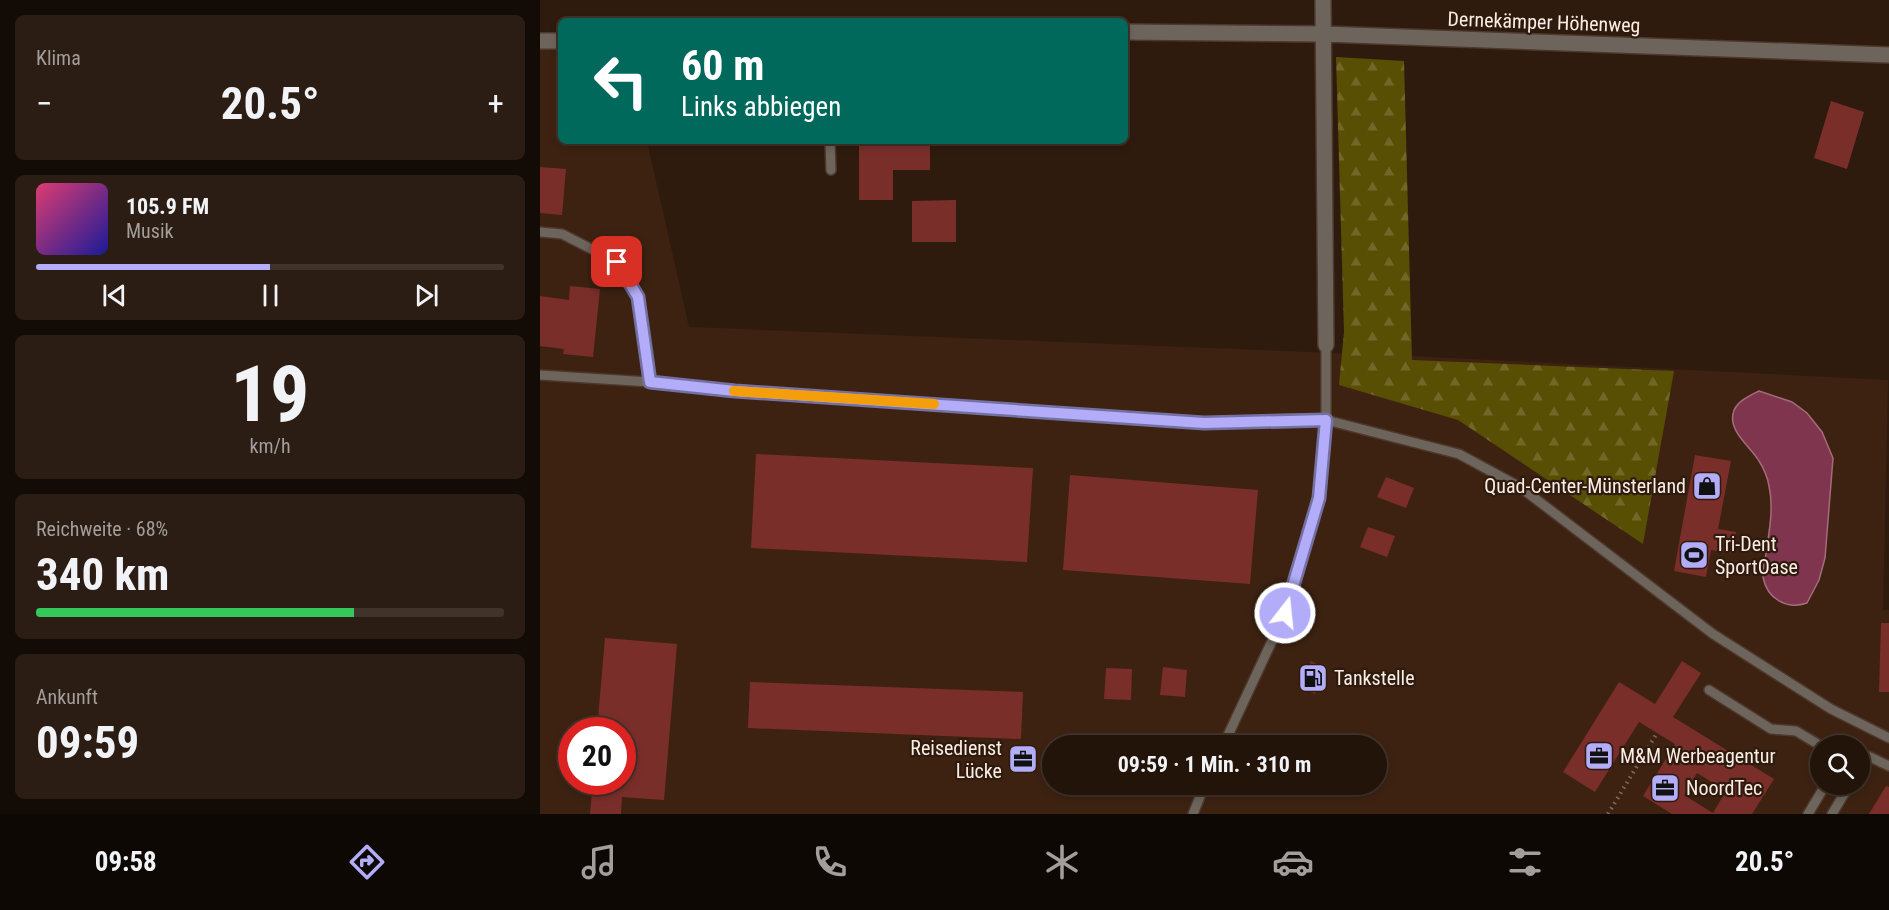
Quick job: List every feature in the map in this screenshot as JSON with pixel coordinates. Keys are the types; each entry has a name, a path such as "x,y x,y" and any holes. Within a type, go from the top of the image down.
{"street":[{"path":"1323,0 1326,345"},
{"name":"Dernekämper Höhenweg","path":"1128,32 1324,34 1889,55"},
{"path":"540,41 558,41"}],"lane":[{"path":"830,144 831,171"},
{"path":"540,232 562,234 617,262 638,297 650,382"},
{"path":"1228,735 1285,613 1319,498 1326,420 1326,345"},
{"path":"540,375 650,382 735,391 1204,423 1326,420 1459,454 1520,488 1713,634 1831,709 1889,738"},
{"path":"1709,690 1771,729 1796,731 1810,739"},
{"path":"1870,757 1889,766"},
{"path":"1193,814 1201,795"},
{"path":"1808,814 1819,795"},
{"path":"1832,814 1843,795"}],"path":[{"path":"1608,814 1657,733"}],"shaded area":[{"path":"558,49 558,144 648,144 689,327 1409,356 1888,380 1883,610 1889,610 1889,814 540,814 540,50"},
{"path":"1759,391 1792,402 1807,413 1822,432 1833,458 1825,558 1819,580 1807,603 1800,605 1785,604 1779,601 1773,597 1765,585 1763,571 1771,511 1768,483 1761,463 1734,427 1733,414 1736,406"}],"green space":[{"path":"1336,57 1404,61 1412,360 1674,371 1643,544 1458,420 1339,385 1344,332"}],"building":[{"path":"1831,101 1864,112 1847,169 1814,158"},
{"path":"859,144 930,144 930,170 893,170 893,200 859,200"},
{"path":"540,167 566,169 562,215 540,213"},
{"path":"956,200 956,242 912,242 912,201"},
{"path":"570,286 600,289 593,357 563,354 564,349 540,346 540,296 569,300"},
{"path":"756,454 1033,468 1027,562 751,548"},
{"path":"1695,455 1731,461 1718,529 1736,532 1732,553 1711,550 1706,577 1674,571"},
{"path":"1070,475 1258,490 1250,584 1063,570"},
{"path":"1386,477 1414,488 1406,508 1377,497"},
{"path":"1368,527 1395,536 1387,557 1360,547"},
{"path":"1881,623 1889,623 1889,692 1879,692"},
{"path":"605,638 677,644 664,800 622,797 621,814 590,814 592,795 636,795 636,717 598,717"},
{"name":"Tankstelle","path":"1311,661 1327,669 1315,694 1299,687"},
{"path":"1682,661 1701,673 1673,717 1774,779 1752,814 1672,814 1643,796 1675,744 1639,722 1595,792 1563,772 1619,682 1655,704","holes":["1697,773 1726,791 1713,813 1684,795"]},
{"path":"1163,667 1187,670 1185,697 1160,695"},
{"path":"1106,668 1132,669 1131,700 1104,699"},
{"path":"750,682 1023,692 1021,739 748,728"},
{"path":"1886,786 1889,787 1889,814 1869,814"}],"slow traffic":[{"path":"734,391 934,404"}],"place":[{"name":"Quad-Center-Münsterland","path":"1707,486"},
{"name":"Tri-Dent SportOase","path":"1694,555"},
{"name":"Tankstelle","path":"1313,678"},
{"name":"M&M Werbeagentur","path":"1599,756"},
{"name":"Reisedienst Lücke","path":"1023,759"},
{"name":"NoordTec","path":"1665,788"}],"route":[{"path":"617,262 638,297 650,382 735,391 1204,423 1326,420 1319,498 1285,613"}]}
